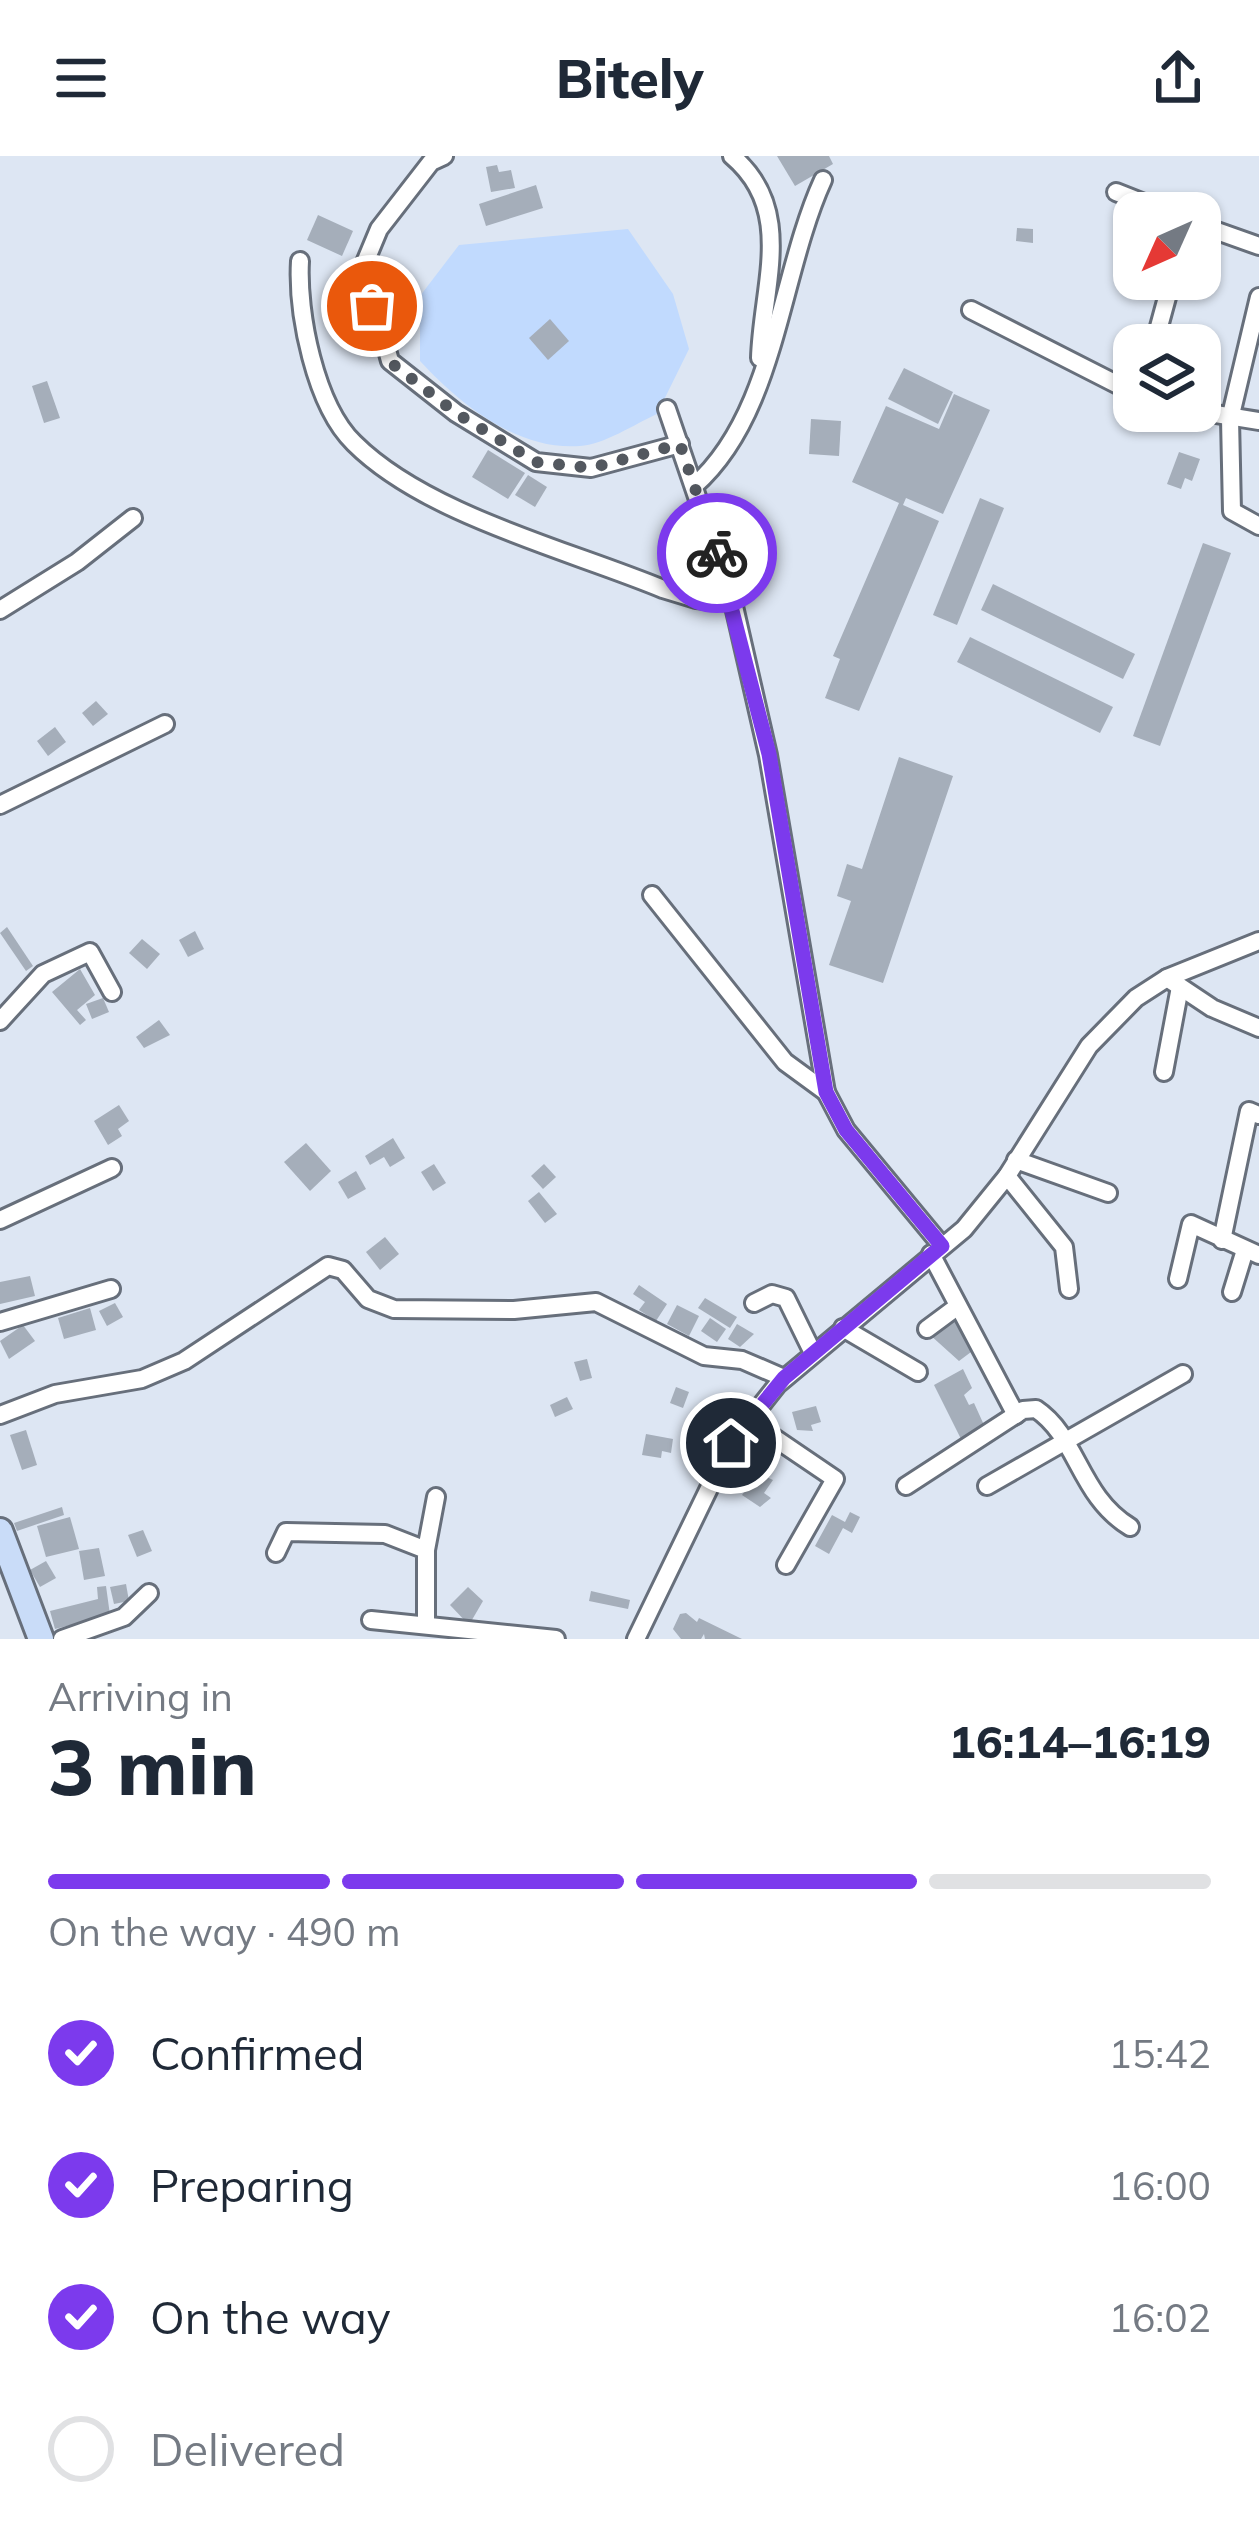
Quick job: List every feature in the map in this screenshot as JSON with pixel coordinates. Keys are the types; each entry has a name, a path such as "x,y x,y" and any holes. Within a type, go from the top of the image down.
{"main road":[{"path":"0,1531 41,1639"}],"street":[{"path":"444,156 430,162 379,229 364,265 390,362 456,413 536,462 591,468 680,444"},
{"path":"732,156 752,173 769,207 759,371"},
{"path":"694,486 732,446 823,180"},
{"path":"1221,232 1259,246"},
{"path":"300,261 302,324 327,396 339,424 375,461 450,503 663,589 696,599 733,602"},
{"path":"1259,298 1230,418 1232,511 1259,526"},
{"path":"971,310 1113,381"},
{"path":"667,409 733,602 769,754 826,1092 846,1130 937,1250 958,1306 1016,1415"},
{"path":"1221,416 1259,422"},
{"path":"0,610 77,562 133,518"},
{"path":"0,805 165,724"},
{"path":"652,895 785,1062 826,1092"},
{"path":"636,1639 731,1443 784,1378 964,1229 1011,1168 1088,1046 1136,998 1259,941"},
{"path":"0,1021 43,974 90,952 112,992"},
{"path":"1173,983 1259,1028"},
{"path":"1164,1072 1173,983"},
{"path":"1222,1240 1250,1111 1259,1115"},
{"path":"0,1220 112,1168"},
{"path":"1011,1168 1108,1193"},
{"path":"1011,1168 1064,1247 1069,1289"},
{"path":"1178,1279 1191,1224 1252,1252 1232,1292"},
{"path":"0,1415 55,1394 142,1379 184,1361 328,1266 343,1270 368,1299 394,1310 514,1310 596,1303 704,1356 742,1360 784,1378"},
{"path":"0,1322 111,1289"},
{"path":"754,1303 772,1294 786,1298 813,1353"},
{"path":"926,1330 958,1306"},
{"path":"844,1328 918,1372"},
{"path":"987,1486 1183,1374"},
{"path":"906,1486 1016,1415 1041,1412 1095,1499 1130,1527"},
{"path":"748,1420 835,1480 787,1564"},
{"path":"425,1623 426,1550 436,1497"},
{"path":"276,1553 286,1532 385,1534 426,1550"},
{"path":"62,1639 124,1617 149,1593"},
{"path":"371,1620 556,1639"}],"shaded area":[{"path":"628,229 673,294 689,349 657,414 589,445 534,441 471,408 420,361 420,296 459,245"}],"building":[{"path":"777,156 829,156 833,164 795,186"},
{"path":"497,165 499,172 511,170 515,188 491,192 486,167"},
{"path":"536,185 543,208 486,226 479,204"},
{"path":"318,215 353,231 342,256 307,240"},
{"path":"1017,228 1033,229 1033,243 1016,241"},
{"path":"550,319 569,341 548,360 529,338"},
{"path":"904,368 953,392 938,424 888,399"},
{"path":"47,381 60,418 44,423 32,386"},
{"path":"954,394 990,410 943,514 906,498 903,505 939,521 859,711 825,698 840,659 833,656 899,503 852,482 886,406 939,429"},
{"path":"811,419 841,421 839,456 809,454"},
{"path":"488,450 525,473 508,499 472,477"},
{"path":"1179,452 1200,459 1192,481 1185,478 1181,489 1167,484"},
{"path":"528,475 547,487 535,507 515,495"},
{"path":"980,498 1004,508 957,625 933,615"},
{"path":"1203,543 1231,553 1160,746 1133,736"},
{"path":"993,584 1135,654 1123,679 981,610"},
{"path":"970,637 1113,707 1100,733 957,662"},
{"path":"96,701 108,714 93,726 82,713"},
{"path":"55,727 66,742 48,756 37,741"},
{"path":"899,757 953,776 883,983 829,965 851,901 837,896 847,864 862,869"},
{"path":"7,927 33,966 26,971 0,933"},
{"path":"195,931 204,949 188,957 179,940"},
{"path":"142,939 160,954 147,969 129,953"},
{"path":"80,969 95,995 77,1010 86,1020 80,1025 52,992"},
{"path":"103,998 109,1012 92,1019 86,1004"},
{"path":"159,1020 170,1035 144,1048 136,1037"},
{"path":"119,1105 129,1121 118,1129 122,1136 108,1145 94,1121"},
{"path":"393,1138 405,1158 390,1167 384,1157 370,1165 365,1156"},
{"path":"306,1143 331,1171 310,1191 284,1162"},
{"path":"434,1164 446,1183 433,1191 421,1172"},
{"path":"544,1164 556,1177 543,1189 531,1176"},
{"path":"356,1171 366,1189 348,1199 338,1182"},
{"path":"539,1192 557,1214 545,1223 528,1201"},
{"path":"385,1237 399,1254 380,1270 366,1252"},
{"path":"30,1276 35,1296 0,1304 0,1282"},
{"path":"639,1285 667,1304 656,1321 639,1310 645,1302 633,1294"},
{"path":"705,1298 737,1317 730,1328 698,1308"},
{"path":"115,1303 123,1317 107,1326 99,1311"},
{"path":"677,1305 699,1316 689,1336 667,1324"},
{"path":"90,1308 96,1330 64,1339 58,1318"},
{"path":"958,1311 966,1327 961,1333 975,1349 959,1361 929,1334"},
{"path":"710,1318 726,1329 717,1342 701,1331"},
{"path":"737,1324 754,1334 740,1347 728,1339"},
{"path":"23,1325 35,1341 9,1359 0,1341"},
{"path":"587,1359 592,1378 580,1381 574,1362"},
{"path":"963,1369 972,1388 964,1395 969,1405 974,1403 984,1425 963,1443 934,1385"},
{"path":"676,1387 689,1392 683,1408 670,1403"},
{"path":"567,1397 573,1409 555,1417 550,1405"},
{"path":"816,1406 821,1422 811,1425 813,1431 797,1430 792,1412"},
{"path":"26,1430 37,1465 22,1470 10,1435"},
{"path":"646,1434 673,1439 671,1453 662,1451 661,1458 642,1455"},
{"path":"758,1473 773,1480 764,1493 771,1498 760,1507 742,1495"},
{"path":"62,1507 64,1515 17,1531 14,1523"},
{"path":"850,1512 860,1517 852,1533 843,1528 829,1554 815,1546 832,1515 845,1522"},
{"path":"70,1517 79,1549 46,1557 37,1526"},
{"path":"143,1530 152,1551 137,1557 128,1535"},
{"path":"99,1548 105,1576 84,1580 79,1551"},
{"path":"46,1561 56,1578 40,1587 30,1570"},
{"path":"126,1584 129,1601 114,1604 110,1587"},
{"path":"106,1586 110,1615 55,1629 50,1611 98,1599 97,1587"},
{"path":"468,1587 483,1601 469,1625 450,1605"},
{"path":"591,1591 630,1600 628,1609 589,1601"},
{"path":"680,1614 742,1639 705,1639 704,1634 701,1639 681,1639 673,1629"}],"way so far":[{"path":"372,306 390,362 456,413 536,462 591,468 680,444 717,553"}],"route":[{"path":"717,553 769,754 826,1092 846,1130 942,1246 784,1378 731,1443"}]}
